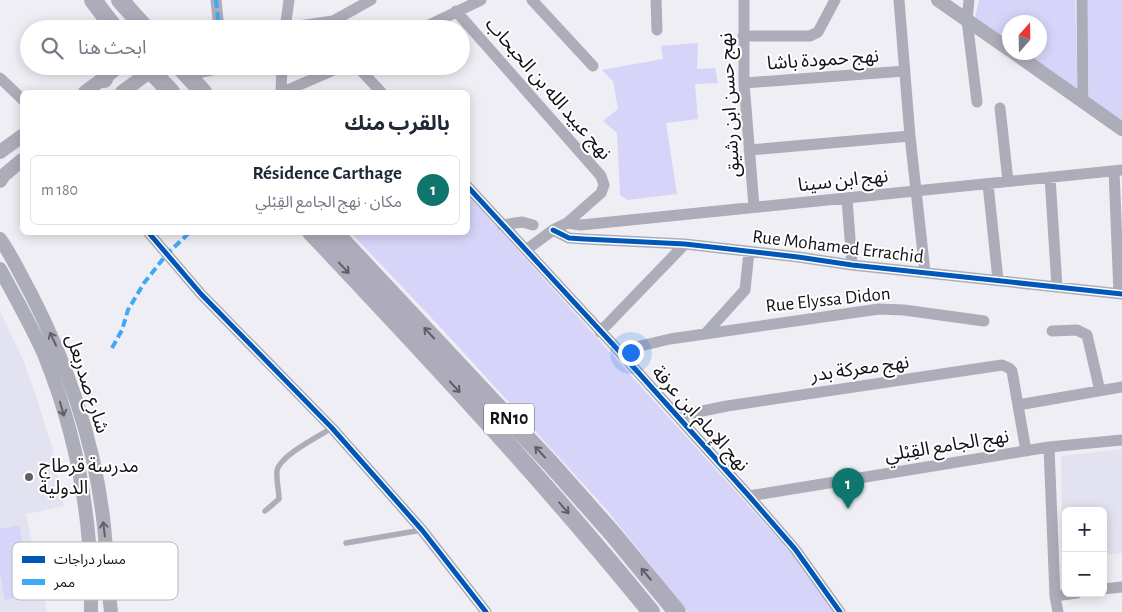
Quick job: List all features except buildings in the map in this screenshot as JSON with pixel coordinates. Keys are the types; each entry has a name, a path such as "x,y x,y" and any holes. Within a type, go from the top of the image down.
{"highway":[{"path":"93,0 104,20"},
{"path":"120,0 138,20"},
{"path":"156,75 169,90"},
{"path":"187,75 201,90"},
{"name":"RN10","path":"314,235 597,544 651,612"},
{"name":"RN10","path":"337,235 550,463 612,533 677,612"}],"street":[{"path":"216,0 218,20"},
{"path":"286,20 289,0"},
{"path":"342,20 371,0"},
{"path":"438,20 481,0"},
{"path":"532,0 593,66"},
{"path":"656,0 657,30"},
{"name":"نهج حسن ابن رشيق","path":"744,0 744,83 754,207"},
{"path":"743,36 810,36 818,32 835,0"},
{"path":"899,0 910,136 925,272"},
{"path":"938,0 1002,44"},
{"path":"969,0 968,20 977,102"},
{"path":"1082,0 1083,102"},
{"name":"نهج عبيد الله بن الحبحاب","path":"456,11 464,20"},
{"name":"نهج عبيد الله بن الحبحاب","path":"470,27 601,176 604,185 601,193 567,223 553,230 526,250"},
{"path":"1025,60 1122,129"},
{"name":"نهج حمودة باشا","path":"744,83 905,71"},
{"path":"87,90 105,75"},
{"path":"125,90 144,75"},
{"path":"282,75 282,90"},
{"path":"287,90 322,75"},
{"path":"365,75 379,90"},
{"path":"0,78 20,97"},
{"path":"1000,108 1008,181"},
{"path":"749,150 910,136"},
{"path":"0,152 20,137"},
{"path":"0,181 4,174 20,162"},
{"path":"1118,170 1121,293"},
{"name":"نهج ابن سينا","path":"567,223 581,225 1118,170"},
{"path":"1050,177 1058,287"},
{"path":"988,184 998,280"},
{"name":"نهج الإمام ابن عرفة","path":"470,189 749,496 795,549 840,612"},
{"path":"847,199 852,265"},
{"path":"502,225 522,222 533,225"},
{"name":"Rue Mohamed Errachid","path":"553,230 569,238 685,244 852,265 1121,293"},
{"path":"151,235 201,294 332,428 422,530 486,612"},
{"name":"شارع صدربعل","path":"0,239 50,332 75,395 102,509 105,542"},
{"path":"600,332 685,244"},
{"name":"Rue Elyssa Didon","path":"706,333 745,290 749,252"},
{"name":"شارع صدربعل","path":"0,269 25,314 44,354 60,401 77,466 89,542"},
{"name":"Rue Elyssa Didon","path":"619,351 706,333 879,309 904,310 984,321"},
{"path":"1052,331 1077,330 1088,335 1100,391"},
{"name":"نهج معركة بدر","path":"678,416 727,406 1002,365 1012,371 1026,451"},
{"path":"1018,405 1122,387"},
{"name":"نهج الجامع القِبْلي","path":"749,496 1049,447 1122,440"},
{"path":"1049,447 1055,596 1058,612"},
{"path":"1107,589 1122,587"},
{"path":"1055,596 1062,595"}],"lane":[{"path":"265,511 279,499 277,470 280,463 332,428"},
{"path":"346,543 422,530"}],"shaded area":[{"path":"979,0 1075,0 1078,91 1034,60 1047,60 1047,15 1002,15 1002,37 975,17"},
{"path":"1087,0 1122,0 1122,121 1089,99"},
{"path":"698,43 697,69 715,68 718,83 695,84 698,119 666,123 677,194 628,200 620,195 617,133 603,121 618,109 613,81 602,70 663,59 661,46"},
{"path":"470,197 794,556 836,612 688,612 606,509 443,330 353,235 470,235"},
{"name":"مدرسة قرطاج الدولية","path":"0,311 24,362 37,399 52,447 64,506 26,514 32,542 12,542 12,600 44,600 47,612 0,612"},
{"path":"1122,449 1122,553 1107,555 1107,507 1062,507 1062,523 1061,456"},
{"path":"19,525 22,542 12,542 12,599 5,600 0,574 0,529"}],"marked path":[{"path":"216,0 218,20"},
{"path":"112,348 122,330 128,310 144,283 167,254 187,235"}],"cycle path":[{"path":"470,189 749,496 795,549 840,612"},
{"path":"553,230 569,238 685,244 852,265 1122,294"},
{"path":"151,235 201,294 332,428 422,530 486,612"}],"place":[{"name":"مدرسة قرطاج الدولية","path":"29,477"},
{"name":"Résidence Carthage","path":"848,509"}]}
